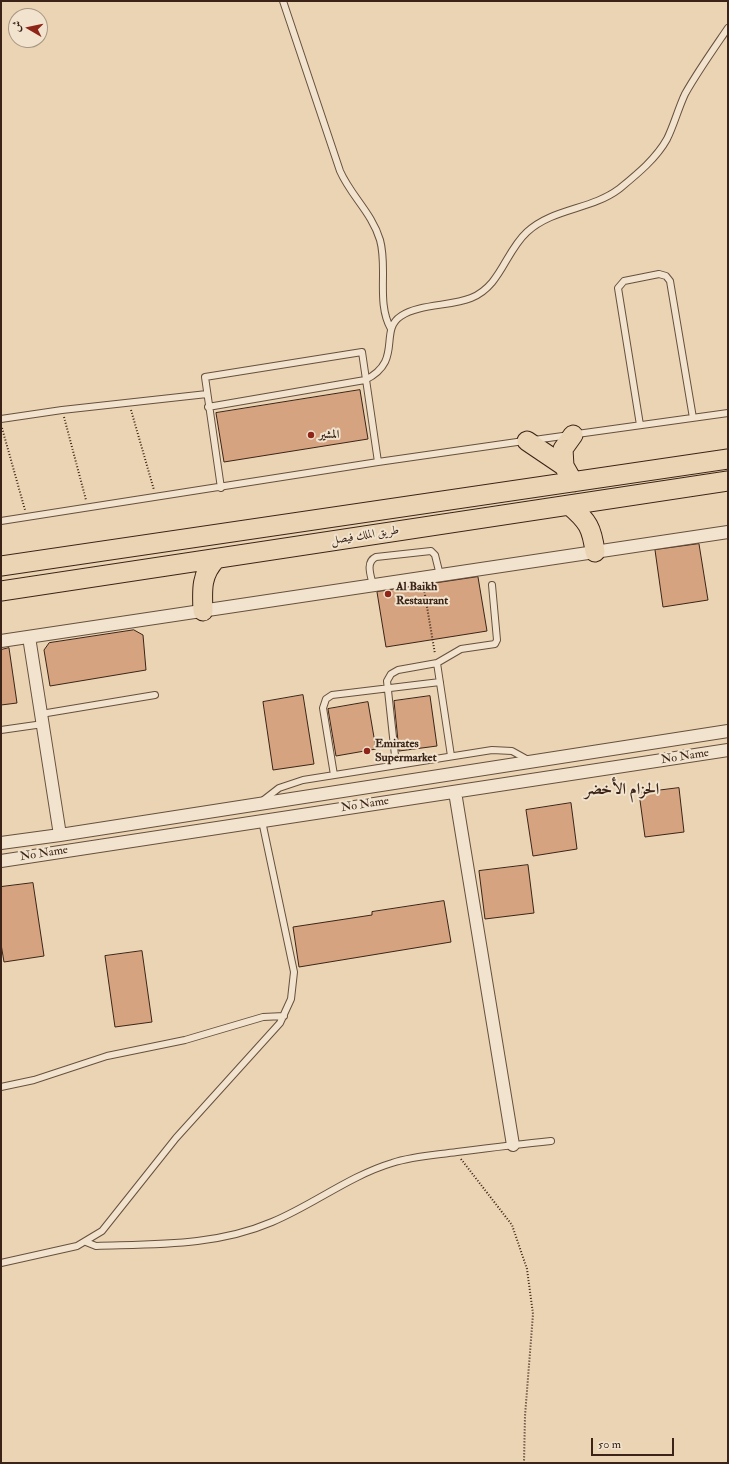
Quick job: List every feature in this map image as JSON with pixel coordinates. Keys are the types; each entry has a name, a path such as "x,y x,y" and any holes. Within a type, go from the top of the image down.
{"main road":[{"path":"568,474 563,449 573,435"},
{"path":"527,441 568,474"},
{"name":"طريق الملك فيصل","path":"1,566 568,474 728,459"},
{"name":"طريق الملك فيصل","path":"1,591 728,482"},
{"path":"569,505 581,515 589,526 594,552"},
{"path":"203,611 202,591 204,577 206,570 216,558"}],"street":[{"path":"1,641 728,532"},
{"name":"No Name","path":"29,637 60,835"},
{"name":"No Name","path":"1,843 728,731"},
{"name":"No Name","path":"1,861 728,750"},
{"path":"455,792 513,1145"}],"lane":[{"path":"283,1 340,171 351,193 371,218 380,240 384,260 385,316 391,329"},
{"path":"208,407 365,380 380,369 387,358 391,329 397,318 408,312 471,298 496,278 515,245 535,225 554,214 585,206 607,196 633,176 662,147 685,94 728,28"},
{"path":"640,425 618,288 624,281 659,274 668,278 671,284 693,418"},
{"path":"221,488 208,407 205,377 362,352 378,462"},
{"path":"1,419 62,410 207,394"},
{"path":"1,521 221,488 378,462 728,413"},
{"path":"373,585 370,564 376,557 428,550 435,555 440,575"},
{"path":"396,765 387,681 391,674 398,670 437,663 461,649 496,643 492,585"},
{"path":"437,663 451,756"},
{"path":"334,775 323,711 324,701 332,695 440,682"},
{"path":"1,730 42,719 155,695"},
{"path":"260,803 274,791 291,783 451,756 506,749 518,753 530,761"},
{"path":"1,1263 68,1249 86,1242 108,1224 176,1138 274,1031 284,1016 291,999 294,972 262,821"},
{"path":"1,1087 34,1080 107,1056 185,1040 263,1017 284,1016"},
{"path":"86,1242 93,1246 181,1244 232,1236 258,1228 293,1213 349,1181 379,1167 409,1159 551,1141"}],"path":[{"path":"129,403 156,498"},
{"path":"62,410 88,508"},
{"path":"1,424 27,517"},
{"path":"422,578 437,663"},
{"path":"456,1152 512,1225 528,1269 533,1314 525,1416 524,1463"}],"building":[{"path":"360,390 368,439 224,462 216,413"},
{"path":"699,544 708,600 663,607 655,550"},
{"path":"478,577 487,631 386,647 377,592"},
{"path":"134,630 143,635 146,670 50,686 44,650 49,643"},
{"path":"9,648 17,703 1,705 1,650"},
{"path":"303,695 314,764 273,770 263,702"},
{"path":"430,696 437,746 399,751 394,701"},
{"path":"368,702 376,749 336,756 328,709"},
{"path":"679,788 684,832 645,837 639,793"},
{"path":"571,803 577,849 533,856 526,810"},
{"path":"528,865 534,913 485,919 479,871"},
{"path":"33,883 44,956 4,962 1,944 1,887"},
{"path":"444,901 451,942 299,967 293,927 372,915 372,912"},
{"path":"142,951 152,1022 115,1027 105,956"}],"place":[{"name":"المشير","path":"311,435"},
{"name":"Al Baikh Restaurant","path":"388,594"},
{"name":"Emirates Supermarket","path":"367,751"}],"district":[{"name":"الحزام الأخضر","path":"622,791"}]}
